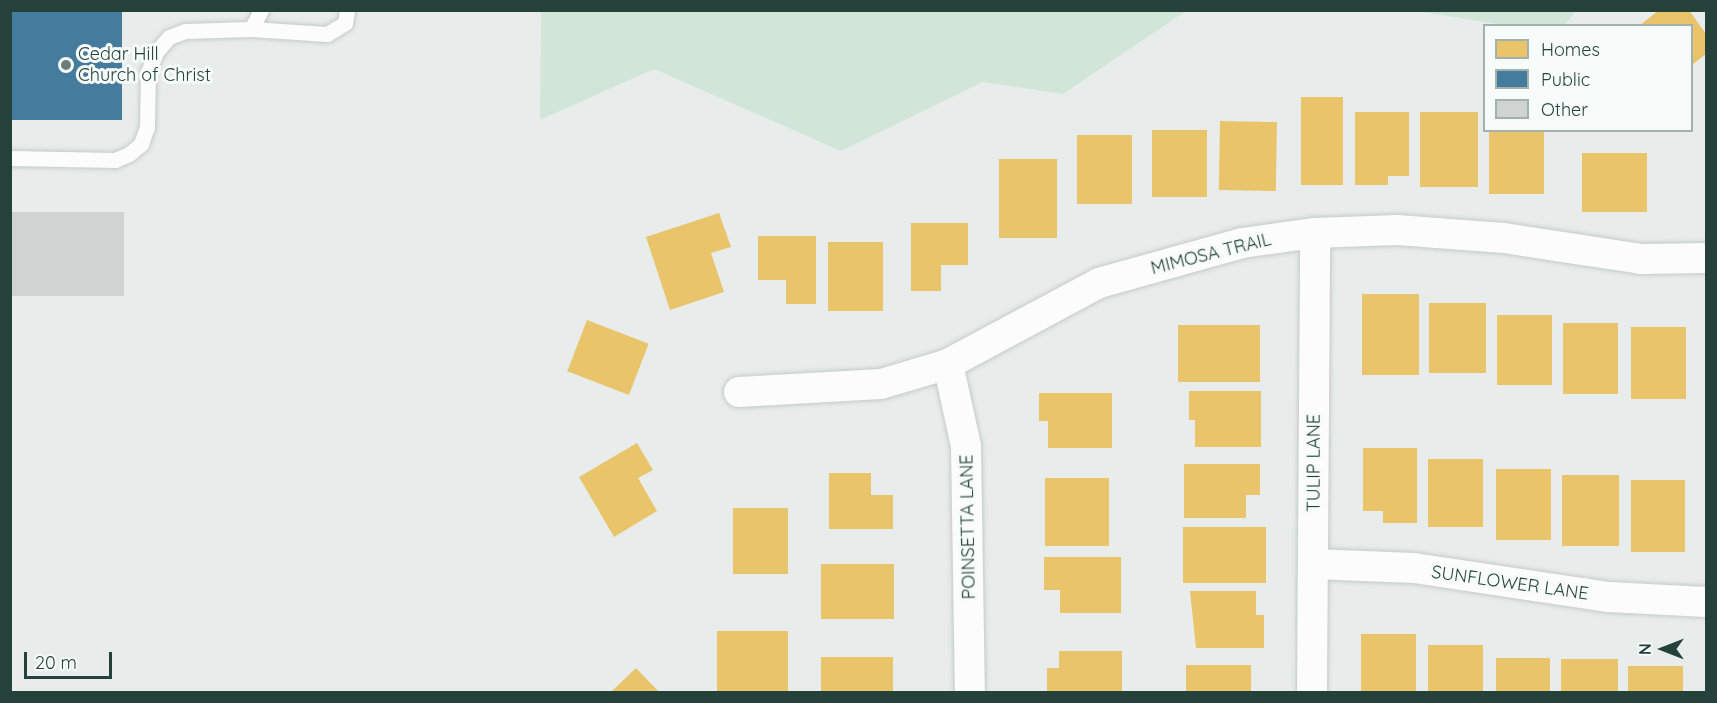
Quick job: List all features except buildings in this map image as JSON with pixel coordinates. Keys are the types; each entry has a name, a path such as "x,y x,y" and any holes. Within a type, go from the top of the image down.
{"street":[{"name":"MIMOSA TRAIL","path":"739,392 881,384 948,364 1099,283 1242,243 1315,233 1397,230 1504,238 1641,259 1707,258"},
{"name":"TULIP LANE","path":"1312,693 1315,233"},
{"name":"POINSETTA LANE","path":"948,364 966,446 970,693"},
{"name":"SUNFLOWER LANE","path":"1313,564 1414,568 1608,597 1707,602"}],"lane":[{"path":"251,29 261,10"},
{"path":"10,158 115,160 129,154 141,144 147,127 148,72 156,52 169,37 185,32 251,29 327,34 345,23 347,10"}],"green space":[{"path":"541,10 1257,11 1186,11 1063,94 983,82 841,151 654,69 540,120"},
{"path":"1417,11 1576,11 1566,24 1496,24"}],"place":[{"name":"Cedar Hill Church of Christ","path":"66,65"}]}
